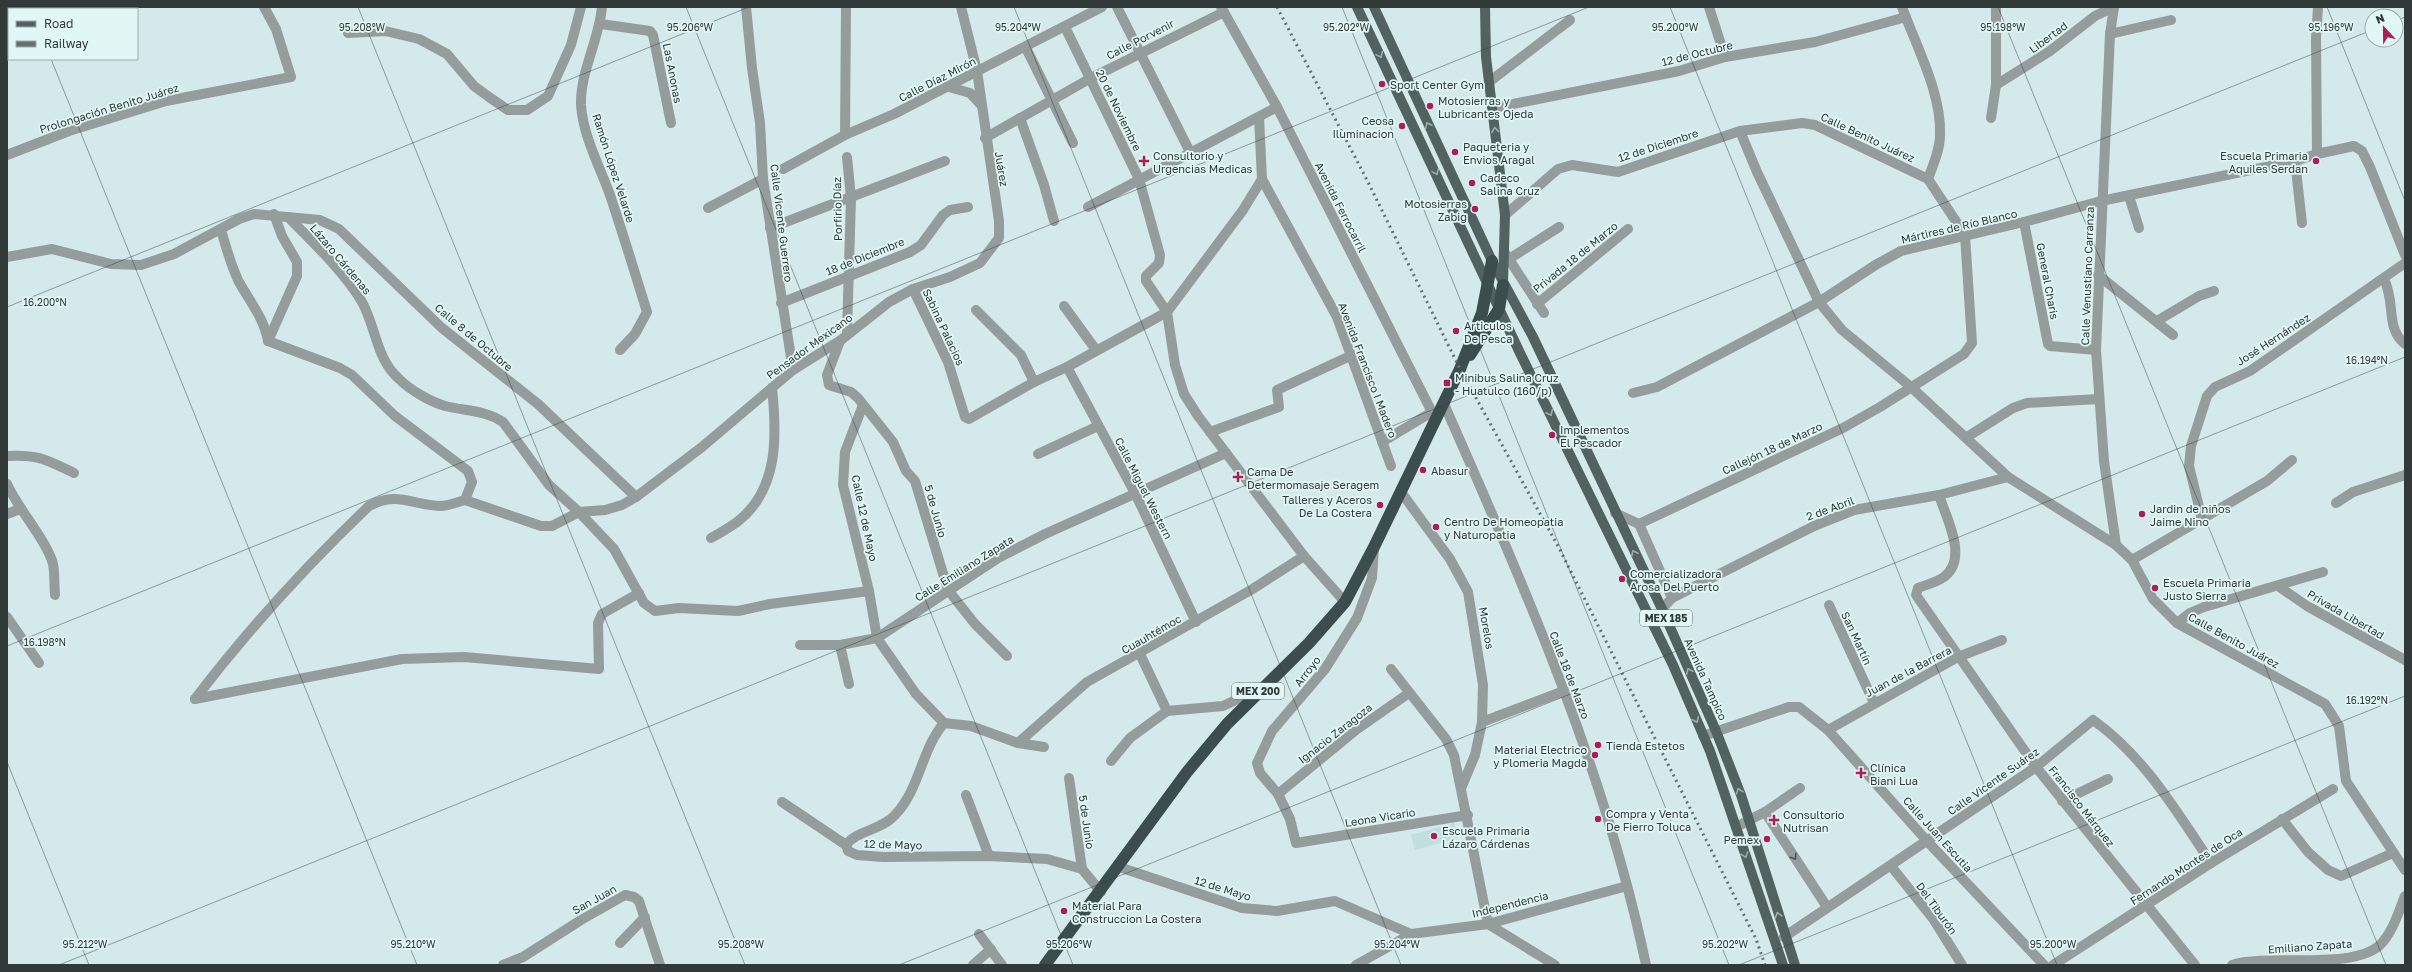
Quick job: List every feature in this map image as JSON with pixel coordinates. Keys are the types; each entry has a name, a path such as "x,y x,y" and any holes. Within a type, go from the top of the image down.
{"highway":[{"name":"MEX 200","path":"1045,965 1101,892 1187,772 1226,724 1260,689 1309,643 1345,602 1401,492 1434,416 1444,404 1460,369 1482,313 1492,262"},
{"name":"MEX 200","path":"1460,369 1486,334 1499,309 1503,285"}],"main road":[{"name":"MEX 185","path":"1358,7 1488,282 1499,309 1673,665 1703,736 1783,965"},
{"name":"MEX 185","path":"1374,7 1503,285"},
{"path":"1485,7 1485,42 1505,215 1507,256 1503,285"},
{"path":"1372,38 1385,32"},
{"path":"1492,262 1507,256"},
{"name":"Avenida Tampico","path":"1503,285 1533,337 1615,513 1662,609 1716,731 1749,821 1784,937 1795,965"}],"street":[{"name":"Prolongación Benito Juárez","path":"7,154 69,131 166,101 291,77 276,29 264,7"},
{"path":"348,33 385,31 420,39 446,54 474,86 508,110 527,110 548,96 571,45 581,7"},
{"name":"Ramón López Velarde","path":"602,7 601,24 584,83 581,105 585,125 610,197 646,312 635,334 620,350"},
{"name":"Calle Vicente Guerrero","path":"746,7 752,68 760,123 763,179 781,303 794,370"},
{"path":"845,135 846,7"},
{"name":"Juárez","path":"961,7 977,71 980,104 999,221 999,238"},
{"name":"Calle Díaz Mirón","path":"783,169 845,135 894,114 977,71 1026,48 1102,7"},
{"path":"1117,7 1141,52 1190,152"},
{"path":"1709,7 1725,57"},
{"path":"1991,118 1996,85 1996,7"},
{"name":"Libertad","path":"1996,85 2050,51 2095,16 2114,7"},
{"name":"Calle Venustiano Carranza","path":"2114,7 2110,34 2098,275 2096,350 2104,461 2116,545"},
{"path":"2317,154 2316,38 2318,7"},
{"name":"Calle Porvenir","path":"985,138 1091,78 1223,10"},
{"name":"Avenida Ferrocarril","path":"1223,10 1277,107 1434,416"},
{"path":"1904,12 1934,93 1940,117 1940,136 1928,179 1965,235 1972,344 1964,354 1911,387"},
{"name":"12 de Octubre","path":"1493,108 1679,72 1725,57 1816,42 1904,12"},
{"path":"1489,82 1570,20"},
{"path":"2110,34 2172,20"},
{"name":"Las Anonas","path":"601,24 650,31 653,35 671,123"},
{"name":"20 de Noviembre","path":"1065,27 1139,179 1160,255 1159,263 1146,276 1146,281 1167,312 1175,365 1184,394 1210,432 1304,556 1345,602"},
{"path":"1026,48 1073,143"},
{"path":"948,87 970,93 980,104"},
{"path":"1088,207 1277,107"},
{"path":"976,310 1021,355 1034,382 1067,366 1167,312 1243,210 1262,179 1259,117"},
{"path":"1020,118 1044,185 1054,221"},
{"name":"Calle Benito Juárez","path":"1928,179 1815,125 1802,123 1740,131 1757,172 1819,302 1842,330 1911,387 1967,437 2008,477 2116,545 2132,560 2153,599 2177,623 2325,704 2339,726 2346,781 2405,870"},
{"name":"12 de Diciembre","path":"1505,215 1558,169 1572,165 1618,172 1740,131"},
{"name":"Mártires de Río Blanco","path":"1633,393 1657,387 1819,302 1877,264 1901,251 2024,222 2102,201 2295,161 2317,154 2354,146 2362,151 2405,255"},
{"name":"Porfirio Díaz","path":"844,337 849,275 851,198 847,157"},
{"path":"770,228 945,161"},
{"path":"2295,161 2302,222"},
{"path":"708,208 763,179"},
{"name":"Avenida Francisco I Madero","path":"1262,179 1337,316 1350,356 1392,466"},
{"path":"2129,196 2139,228"},
{"name":"18 de Diciembre","path":"781,303 910,252 925,240 943,215 950,210 968,207"},
{"path":"7,257 52,249 111,264 141,265 174,254 254,214 274,214 288,217"},
{"path":"268,341 297,276 297,262 282,236 274,214"},
{"name":"Calle 8 de Octubre","path":"288,217 320,220 340,229 442,328 538,404 636,497"},
{"name":"Lázaro Cárdenas","path":"288,217 312,241 354,291 362,303 385,363 397,378 418,393 445,406 471,410 495,417 503,422 549,485 579,512 614,550 644,603 655,611 679,608 720,612 738,611 770,604 869,591"},
{"name":"General Charis","path":"2024,222 2048,344 2050,346 2096,350"},
{"path":"1544,313 1507,256 1559,227"},
{"name":"Privada 18 de Marzo","path":"1537,304 1628,229"},
{"path":"221,230 239,281 266,329 268,341"},
{"name":"Pensador Mexicano","path":"579,512 605,510 622,505 636,497 702,446 794,370 844,337 889,302 913,288 950,277 980,263 999,238"},
{"name":"José Hernández","path":"2202,519 2189,466 2191,446 2207,396 2215,386 2250,372 2405,263"},
{"path":"2098,275 2157,321 2172,335"},
{"path":"2384,279 2392,306 2394,331 2405,344"},
{"name":"Sabina Palacios","path":"913,288 948,362 965,417 969,419 1034,382"},
{"path":"2157,321 2194,299 2214,291"},
{"path":"1064,306 1096,350"},
{"name":"5 de Junio","path":"844,337 827,380 829,385 851,392 893,442 906,471 917,486 948,590 975,624 1008,656"},
{"path":"268,341 340,368 352,375 395,416 468,471 472,482 465,500"},
{"path":"1210,432 1279,407 1277,390 1350,356"},
{"name":"Calle Miguel Western","path":"1067,366 1136,495 1196,622"},
{"name":"Callejón 18 de Marzo","path":"1639,524 1810,444 1880,407 1911,387"},
{"path":"711,538 738,521 762,491 774,457 776,425 772,388"},
{"path":"1967,437 2013,408 2027,403 2099,398"},
{"name":"Calle 18 de Marzo","path":"1444,404 1491,512 1564,691 1595,776 1627,886 1646,965"},
{"name":"Calle 12 de Mayo","path":"863,405 845,452 843,477 869,591 877,638"},
{"path":"1382,442 1434,416"},
{"path":"1038,454 1098,426"},
{"name":"Calle Emiliano Zapata","path":"800,645 840,645 877,638 998,558 1028,542 1136,495 1226,453"},
{"path":"7,456 24,455 42,457 74,473"},
{"path":"2132,560 2267,481 2292,460"},
{"path":"2336,503 2353,492 2405,475"},
{"name":"2 de Abril","path":"1672,598 1814,526 1854,510 1939,495 2008,477"},
{"path":"7,484 20,509 51,559 55,595"},
{"name":"Morelos","path":"1401,492 1450,559 1468,592 1483,685 1482,722 1475,755 1462,786"},
{"name":"Francisco Márquez","path":"1939,495 1954,540 1956,551 1955,563 1943,578 1918,588 1916,595 2036,767 2146,906 2195,965"},
{"path":"579,512 552,526 541,526 465,500 442,506 402,499 383,499 369,506 266,614 230,653 195,699 402,659 464,657 599,669 598,623 602,614 639,593"},
{"path":"7,514 20,509"},
{"path":"1615,513 1639,524 1672,598 1662,609"},
{"name":"Arroyo","path":"1296,843 1290,819 1278,794 1260,773 1257,762 1272,731 1325,669 1357,618 1372,578 1374,547"},
{"name":"Cuauhtémoc","path":"1018,743 1087,682 1196,622 1251,590 1304,556"},
{"path":"2177,623 2190,613 2204,607 2323,572"},
{"name":"Privada Libertad","path":"2278,586 2307,606 2405,660"},
{"name":"San Martín","path":"1829,605 1874,703"},
{"path":"7,617 39,663"},
{"path":"877,638 908,683 944,723 972,726 1018,743 1044,747"},
{"name":"Juan de la Barrera","path":"1828,730 1958,657 2002,640"},
{"path":"840,645 849,684"},
{"path":"1140,654 1167,711"},
{"path":"1391,669 1408,693 1446,739 1454,755 1468,815 1488,924 1555,965"},
{"path":"1111,761 1130,738 1167,711 1223,706 1260,689"},
{"path":"1482,722 1564,691"},
{"name":"Ignacio Zaragoza","path":"1278,794 1356,730 1408,693"},
{"name":"Calle Juan Escutia","path":"1703,736 1789,707 1799,707 1828,730 1928,842 2044,965"},
{"name":"Calle Vicente Suárez","path":"1784,937 1928,842 2036,767 2093,720 2108,730 2146,770 2175,808 2211,863"},
{"path":"846,845 851,838 879,827 895,816 915,787 937,732 944,723"},
{"name":"5 de Junio","path":"1069,778 1082,869"},
{"path":"2062,801 2108,779"},
{"path":"1736,827 1765,812 1800,788"},
{"name":"Fernando Montes de Oca","path":"2053,965 2211,863 2333,789"},
{"path":"966,796 989,856"},
{"name":"12 de Mayo","path":"782,802 809,822 846,845 848,851 857,855 883,857 989,856 1047,859 1082,869"},
{"path":"1765,812 1828,907"},
{"name":"Leona Vicario","path":"1296,843 1468,815"},
{"path":"2282,819 2308,852 2328,870 2341,876 2393,852"},
{"name":"Del Tiburón","path":"1892,866 1934,920 1962,965"},
{"name":"12 de Mayo","path":"1119,867 1242,908 1277,911 1335,901 1411,934"},
{"path":"1082,869 1101,892"},
{"name":"Independencia","path":"1356,965 1411,934 1488,924 1627,886"},
{"name":"San Juan","path":"503,965 523,958 580,920 625,896 634,897 639,901 660,965"},
{"name":"Emiliano Zapata","path":"2232,965 2266,960 2349,957 2366,952 2379,946 2391,931 2405,896"},
{"path":"620,943 645,917"},
{"path":"980,934 1002,965"},
{"path":"973,965 992,949"}],"shaded area":[{"name":"Escuela Primaria Lázaro Cárdenas","path":"1454,823 1458,838 1415,850 1411,835"}],"railway":[{"path":"1277,7 1369,184 1460,369 1559,548 1756,939 1765,965"}],"place":[{"name":"Sport Center Gym","path":"1382,84"},
{"name":"Motosierras y Lubricantes Ojeda","path":"1430,106"},
{"name":"Ceosa Iluminacion","path":"1402,126"},
{"name":"Paqueteria y Envios Aragal","path":"1455,152"},
{"name":"Consultorio y Urgencias Medicas","path":"1144,161"},
{"name":"Escuela Primaria Aquiles Serdan","path":"2316,161"},
{"name":"Cadeco Salina Cruz","path":"1472,183"},
{"name":"Motosierras Zabig","path":"1475,209"},
{"name":"Articulos De Pesca","path":"1456,331"},
{"name":"Minibus Salina Cruz - Huatulco (160/p)","path":"1447,383"},
{"name":"Implementos El Pescador","path":"1552,435"},
{"name":"Abasur","path":"1423,470"},
{"name":"Cama De Determomasaje Seragem","path":"1238,477"},
{"name":"Talleres y Aceros De La Costera","path":"1380,505"},
{"name":"Jardin de niños Jaime Nino","path":"2142,514"},
{"name":"Centro De Homeopatia y Naturopatia","path":"1436,527"},
{"name":"Comercializadora Arosa Del Puerto","path":"1622,579"},
{"name":"Escuela Primaria Justo Sierra","path":"2155,588"},
{"name":"Tienda Estetos","path":"1598,745"},
{"name":"Material Electrico y Plomeria Magda","path":"1595,755"},
{"name":"Clínica Biani Lua","path":"1861,773"},
{"name":"Compra y Venta De Fierro Toluca","path":"1598,819"},
{"name":"Consultorio Nutrisan","path":"1774,820"},
{"name":"Escuela Primaria Lázaro Cárdenas","path":"1434,836"},
{"name":"Pemex","path":"1767,839"},
{"name":"Material Para Construccion La Costera","path":"1064,911"}]}
